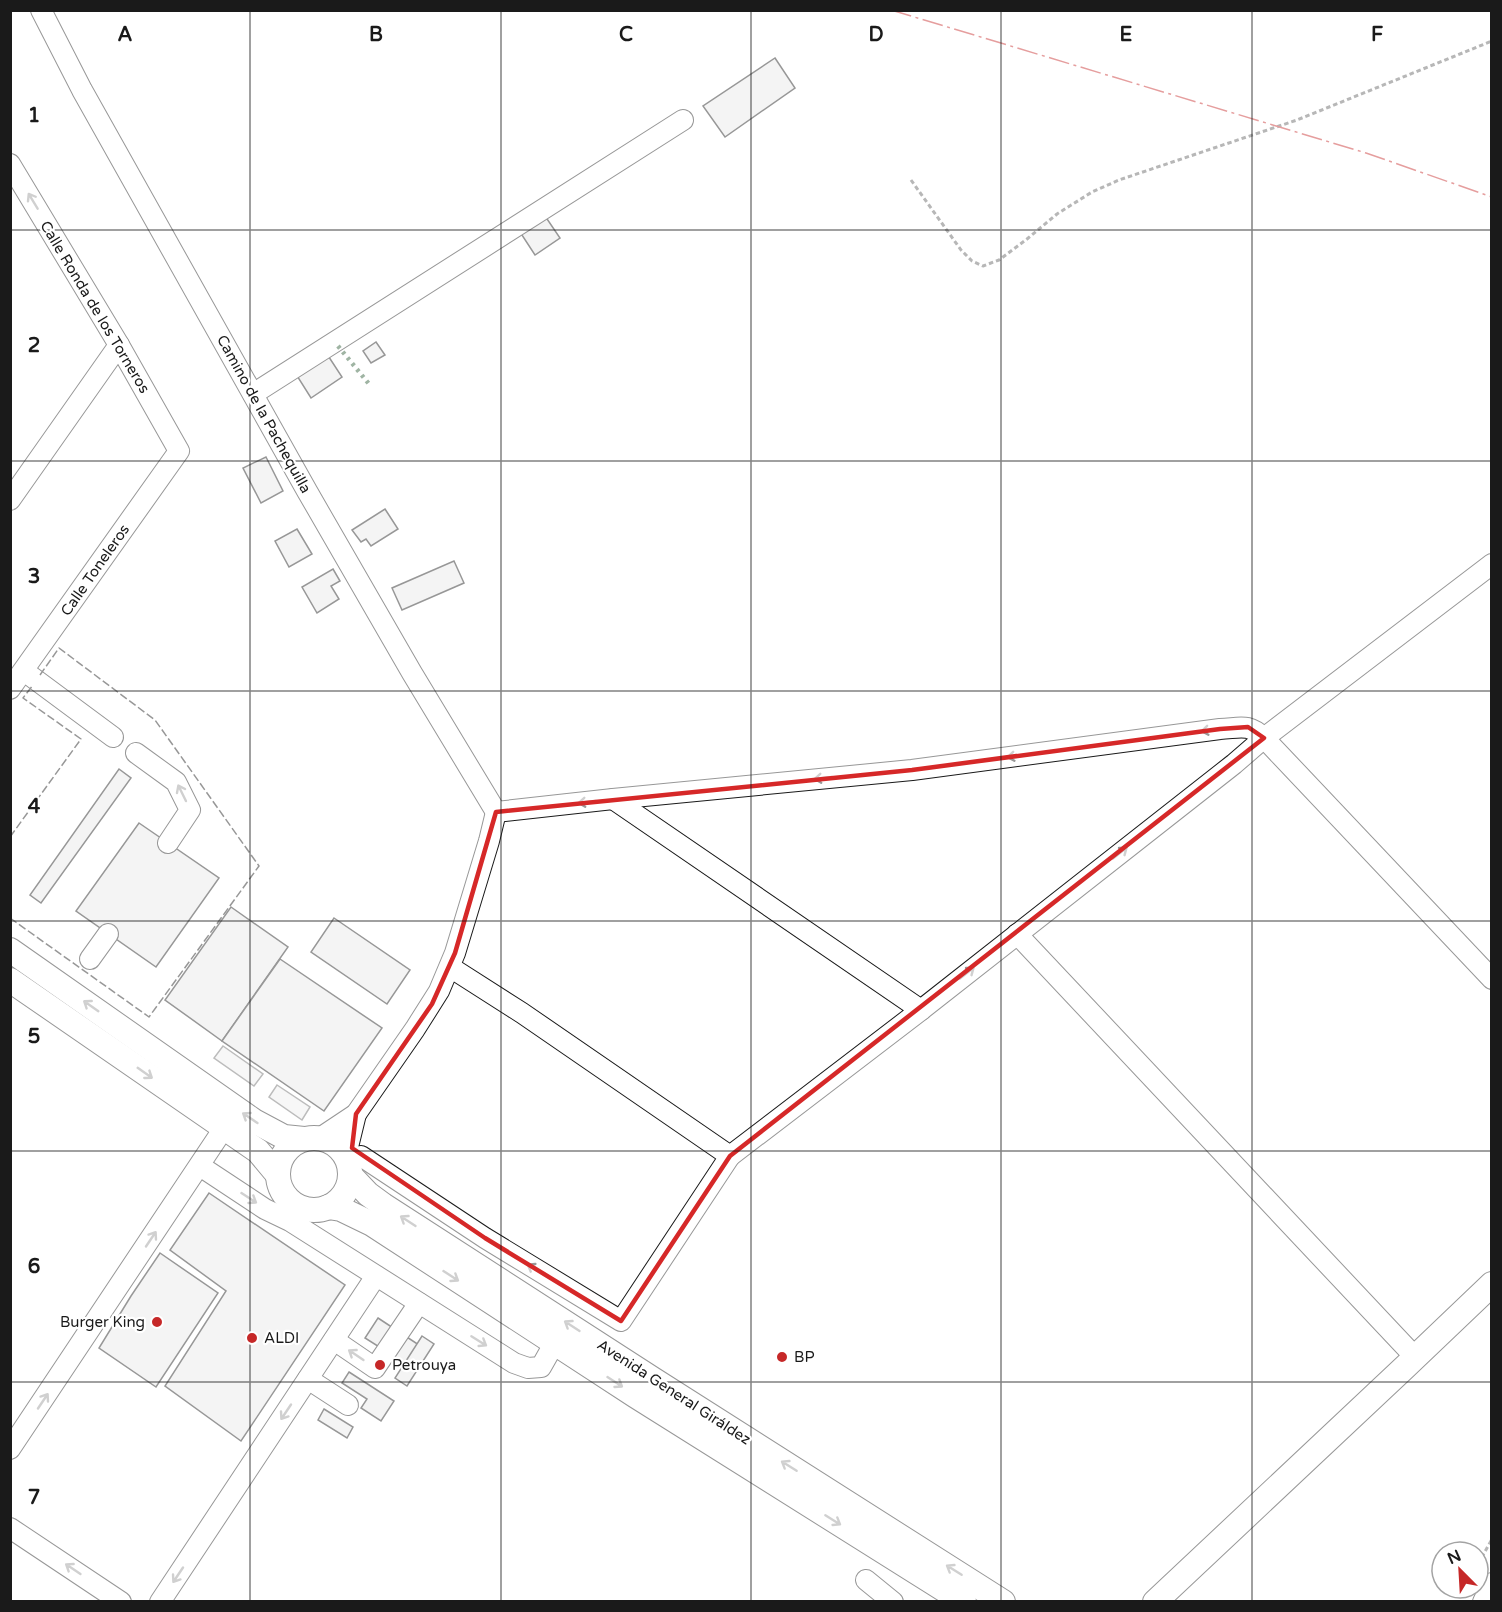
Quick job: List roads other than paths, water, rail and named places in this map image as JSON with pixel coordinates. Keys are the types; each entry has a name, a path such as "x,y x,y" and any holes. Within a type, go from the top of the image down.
{"main road":[{"path":"10,950 254,1121 284,1137 312,1139 332,1143 350,1157 349,1183 337,1201 328,1207 295,1214 283,1193 278,1175 279,1167 283,1156 293,1144 312,1139"},
{"path":"10,980 258,1151 278,1175"},
{"name":"Avenida General Giráldez","path":"350,1157 368,1194 383,1205 1004,1602"},
{"name":"Avenida General Giráldez","path":"328,1207 341,1209 372,1224 554,1344 964,1602"},
{"path":"1156,1601 1491,1284"}],"street":[{"name":"Camino de la Pachequilla","path":"41,10 82,90 253,394 406,663 496,812"},
{"path":"253,394 682,120"},
{"name":"Calle Ronda de los Torneros","path":"10,164 119,345 179,451"},
{"path":"10,500 119,345"},
{"name":"Calle Toneleros","path":"10,689 179,451"},
{"path":"356,1114 350,1157 621,1321 730,1156 921,1010 1264,738 1491,564"},
{"path":"24,671 113,737"},
{"path":"312,1139 356,1114 439,991 450,968 496,812 912,770 1248,727 1264,738 1491,979"},
{"path":"136,753 176,782 190,810 168,843"},
{"path":"613,799 921,1010"},
{"path":"90,959 108,934"},
{"path":"1017,934 1415,1357"},
{"path":"450,968 522,1013 730,1156"},
{"path":"10,1449 224,1128"},
{"path":"200,1166 266,1209 295,1214 376,1276 514,1362 528,1368 541,1367 554,1344"},
{"path":"160,1602 376,1276"},
{"path":"334,1340 375,1368 419,1303"},
{"path":"308,1379 348,1405"},
{"path":"10,1528 121,1602"},
{"path":"866,1580 892,1602"},
{"path":"1483,1602 1491,1583"}],"place":[{"name":"Burger King","path":"157,1322"},
{"name":"ALDI","path":"252,1338"},
{"name":"BP","path":"782,1357"},
{"name":"Petrouya","path":"380,1365"}]}
